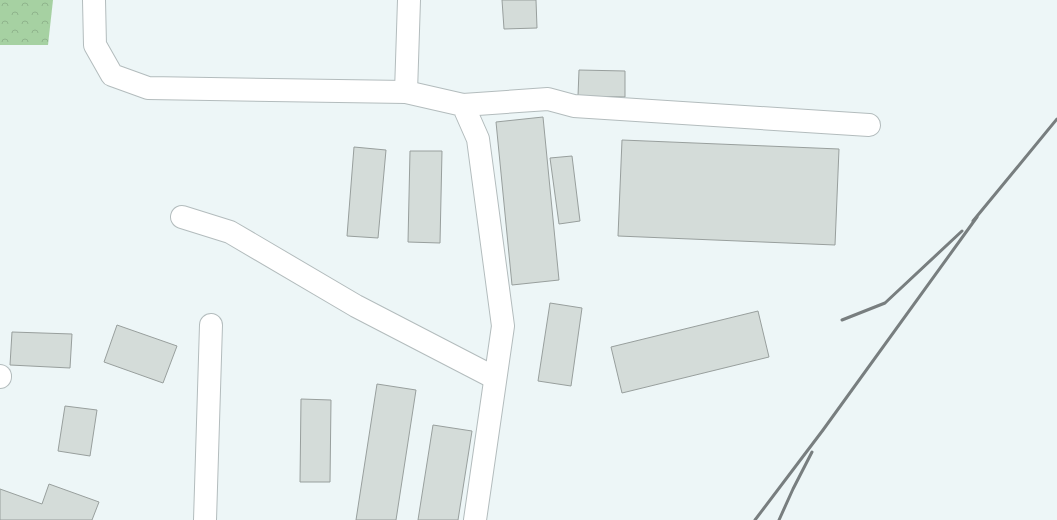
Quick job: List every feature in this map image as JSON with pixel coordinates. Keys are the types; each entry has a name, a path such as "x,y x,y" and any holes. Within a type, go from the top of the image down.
{"street":[{"path":"94,0 95,45 112,75 148,88 406,92 463,105 548,99 574,106 869,125"},
{"path":"406,92 409,0"},
{"path":"463,105 478,139 503,326 475,520"},
{"path":"182,217 230,232 356,306 495,378"},
{"path":"205,520 211,325"}],"green space":[{"path":"0,0 53,0 48,45 0,45"}],"building":[{"path":"502,0 536,0 537,28 504,29"},
{"path":"579,70 625,71 625,97 578,96"},
{"path":"543,117 559,280 512,285 496,122"},
{"path":"622,140 839,149 835,245 618,236"},
{"path":"354,147 386,150 378,238 347,236"},
{"path":"410,151 442,151 440,243 408,242"},
{"path":"572,156 580,221 559,224 550,158"},
{"path":"550,303 582,308 571,386 538,381"},
{"path":"758,311 769,357 622,393 611,347"},
{"path":"117,325 177,346 163,383 104,362"},
{"path":"12,332 72,334 70,368 10,365"},
{"path":"377,384 416,390 396,520 356,520"},
{"path":"301,399 331,400 330,482 300,482"},
{"path":"65,406 97,410 90,456 58,451"},
{"path":"433,425 472,431 458,520 418,520"},
{"path":"49,484 99,502 92,520 0,520 0,489 42,504"}],"railway":[{"path":"973,221 1057,119"},
{"path":"755,520 823,430 977,217"},
{"path":"842,320 885,303 962,231"},
{"path":"779,520 812,452"}]}
